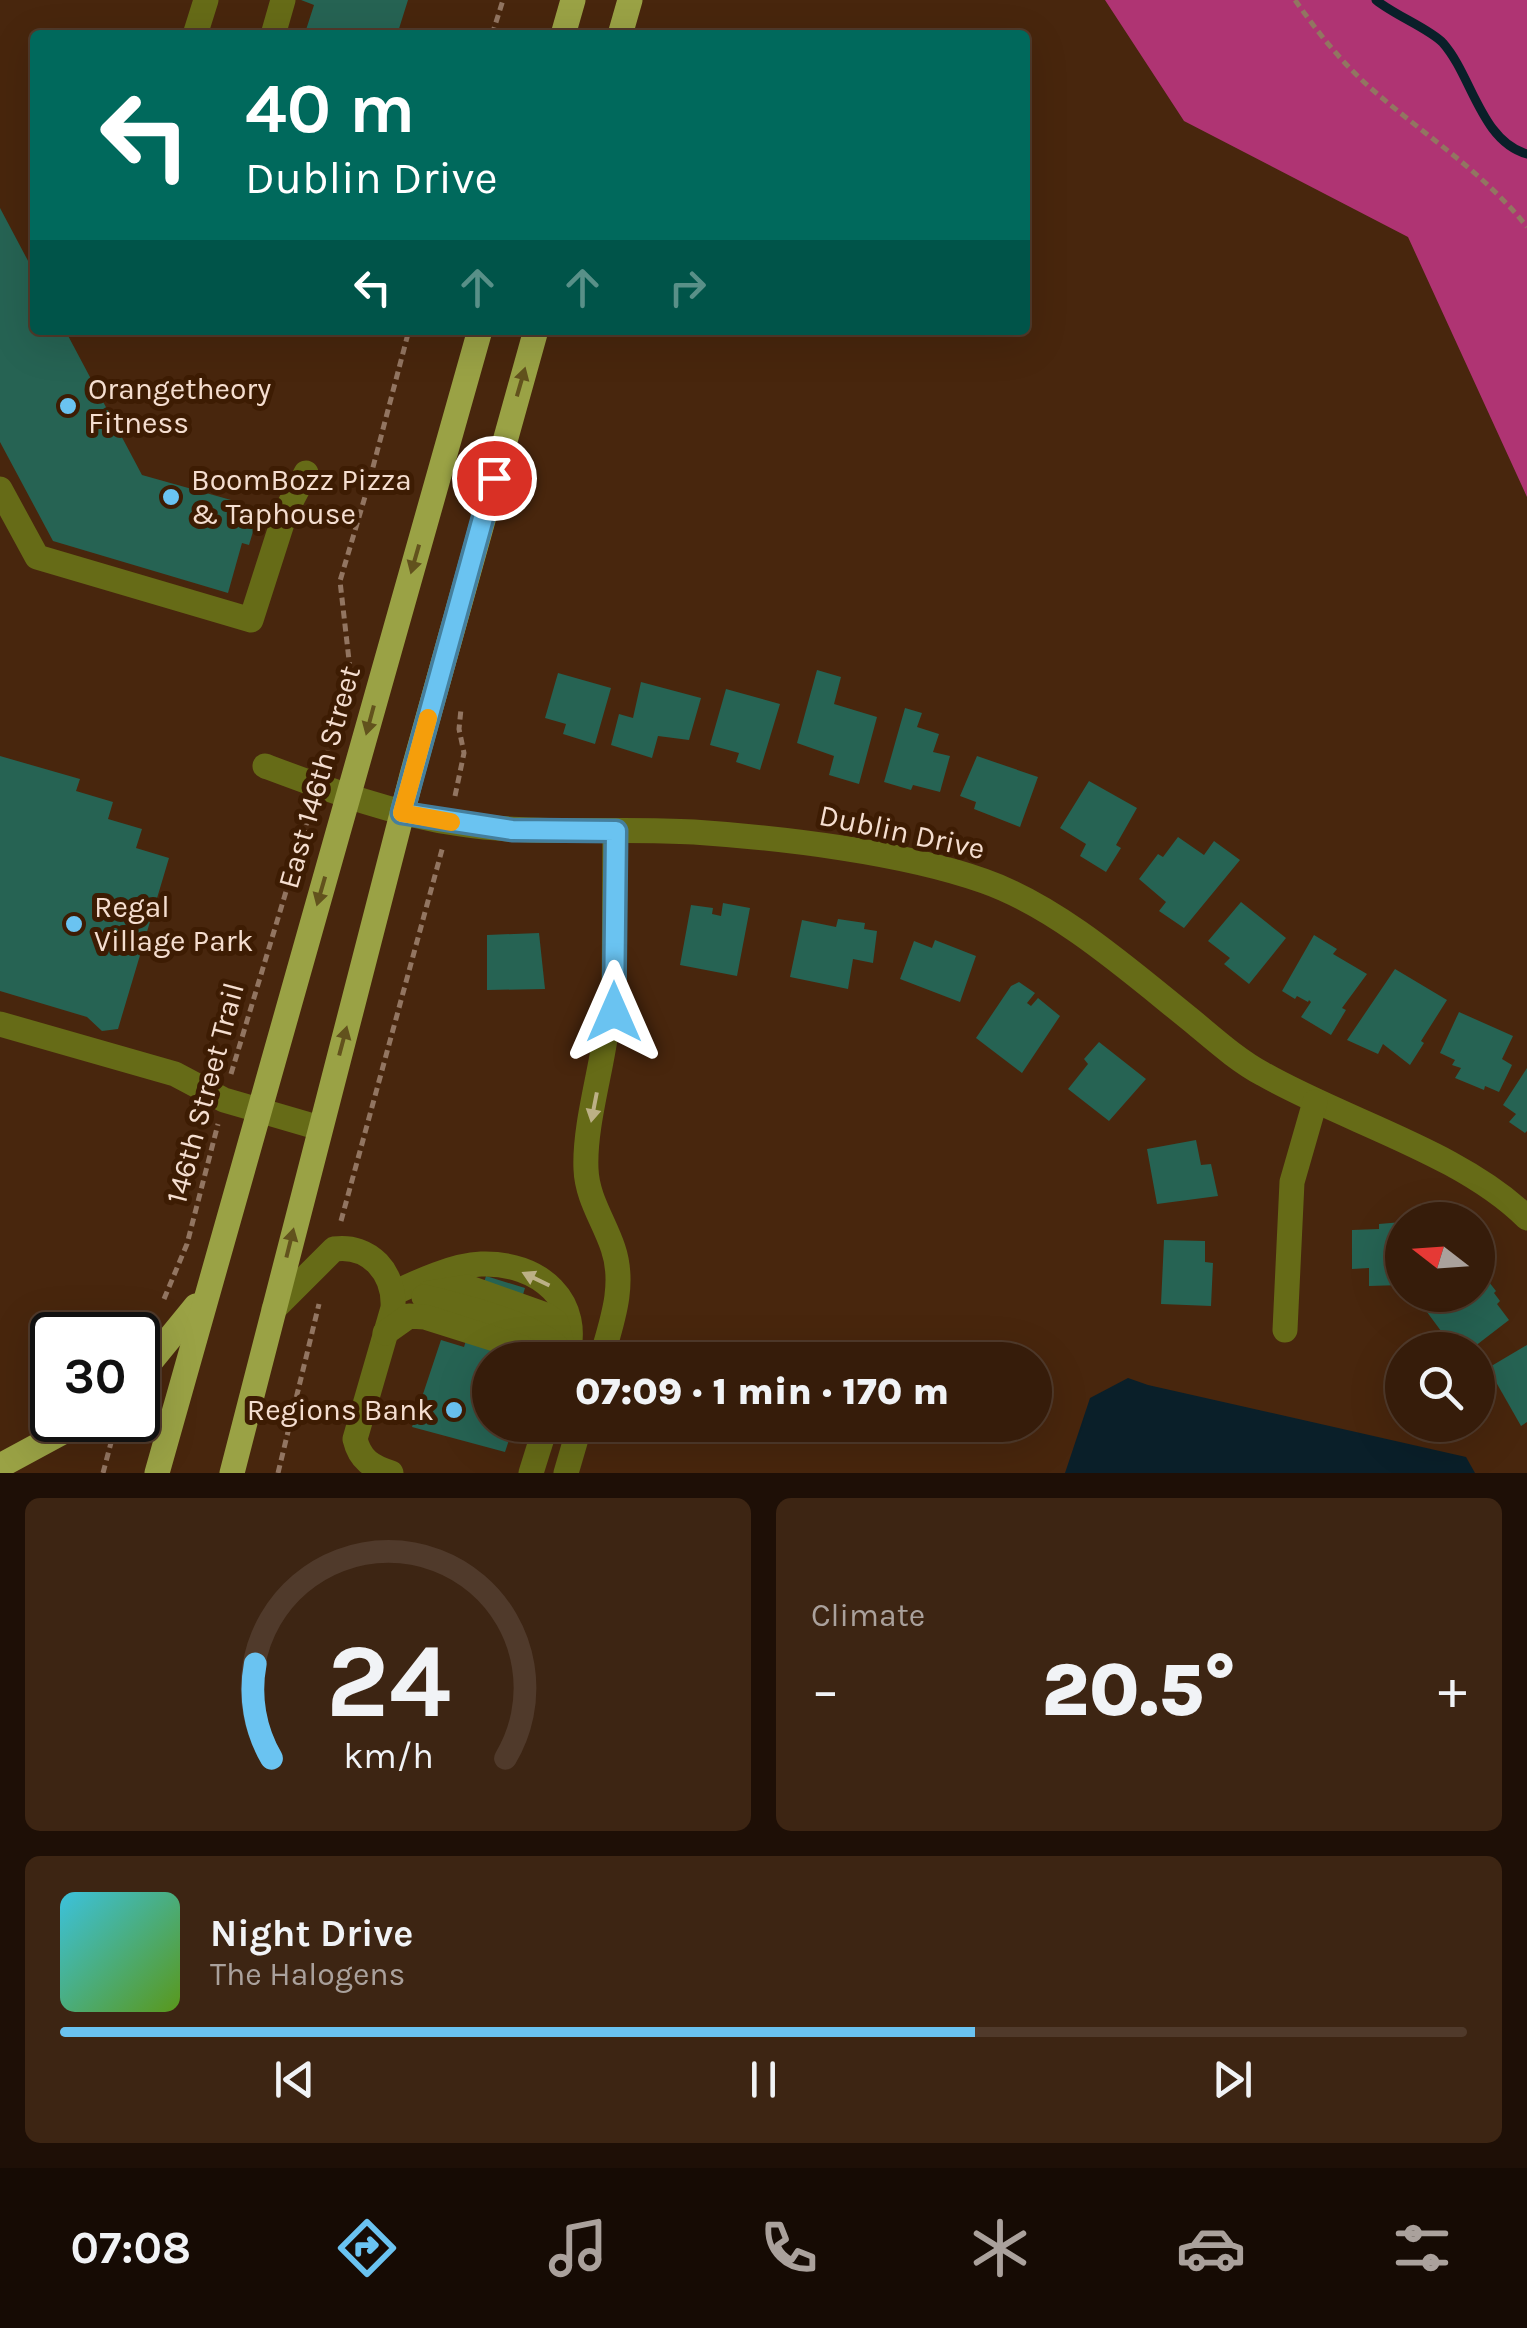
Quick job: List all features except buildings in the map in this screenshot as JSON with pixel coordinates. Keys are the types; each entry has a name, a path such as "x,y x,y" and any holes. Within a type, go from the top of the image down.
{"main road":[{"path":"564,30 573,0"},
{"path":"621,30 630,0"},
{"name":"East 146th Street","path":"157,1473 479,335"},
{"path":"232,1473 402,813 535,335"},
{"path":"160,1352 209,1284"},
{"path":"0,1466 44,1442"}],"street":[{"path":"197,30 206,0"},
{"path":"274,30 283,0"},
{"path":"0,489 36,557 250,620 286,511 306,473"},
{"name":"Dublin Drive","path":"265,766 348,798 402,813 512,830 693,832 814,846 920,864 986,882 1058,918 1248,1066 1315,1102 1467,1172 1506,1196 1527,1218"},
{"path":"605,1342 617,1298 619,1272 614,1248 588,1186 586,1155 608,1024 614,1012 616,831"},
{"path":"0,1024 175,1074 224,1100 320,1128"},
{"path":"1285,1330 1292,1182 1315,1102"},
{"path":"274,1309 334,1249 352,1248 373,1259 402,1299"},
{"path":"402,1299 466,1287 535,1310 556,1322 558,1342"},
{"path":"391,1473 365,1461 355,1439 385,1333 402,1299"},
{"path":"385,1333 409,1316 425,1317 504,1342"},
{"path":"531,1473 541,1442"},
{"path":"566,1473 575,1442"}],"path":[{"path":"494,30 503,0"},
{"path":"1295,0 1321,37 1364,82 1478,175 1527,226"},
{"name":"146th Street Trail","path":"163,1301 187,1244 224,1100 350,669 340,580 408,335"},
{"path":"458,784 464,753 461,707"},
{"path":"334,1249 438,864"},
{"path":"278,1473 322,1293"},
{"path":"103,1473 112,1442"}],"shaded area":[{"path":"1105,0 1527,0 1527,497 1408,237 1184,121"}],"water":[{"path":"1128,1378 1385,1439 1385,1442 1466,1457 1475,1473 1065,1473 1090,1398"}],"waterway":[{"path":"1376,0 1443,43 1488,122 1511,147 1527,154"}],"slow traffic":[{"path":"428,718 402,813 451,822"}],"place":[{"name":"Orangetheory Fitness","path":"68,406"},
{"name":"BoomBozz Pizza & Taphouse","path":"171,497"},
{"name":"Regal Village Park","path":"74,924"},
{"name":"Regions Bank","path":"454,1410"}],"route":[{"path":"494,478 402,813 512,830 616,831 614,1012"}]}
